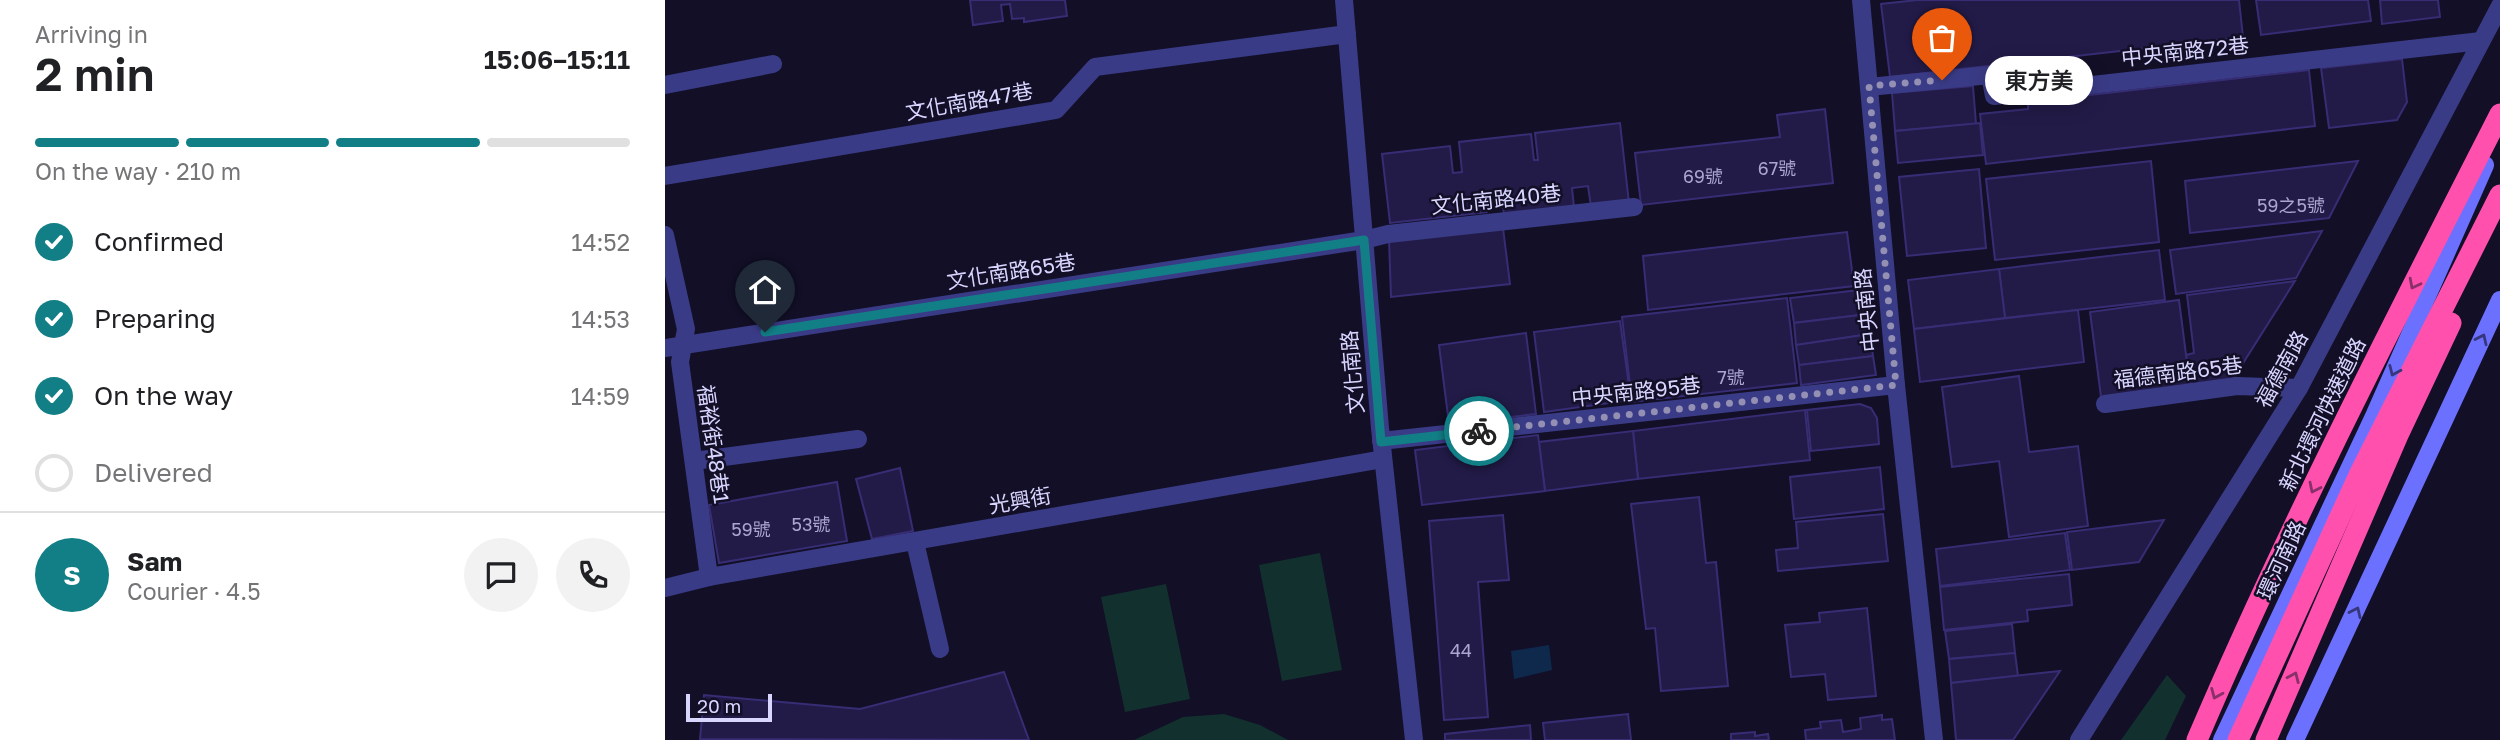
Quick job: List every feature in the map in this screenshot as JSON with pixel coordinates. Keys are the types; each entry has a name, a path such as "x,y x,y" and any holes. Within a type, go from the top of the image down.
{"highway":[{"name":"新北環河快速道路","path":"2197,740 2226,671 2362,387 2500,114"},
{"path":"2238,740 2359,475 2500,195"},
{"path":"2266,740 2398,435 2500,218"}],"street":[{"name":"文化南路","path":"1344,0 1382,451 1414,740"},
{"name":"中央南路","path":"1861,0 1896,385 1934,740"},
{"name":"福德南路","path":"2079,740 2299,388 2500,6"},
{"name":"文化南路47巷","path":"665,176 1056,110 1095,67 1347,34"},
{"name":"中央南路72巷","path":"1869,86 1990,75 1994,96 2481,41"},
{"path":"665,85 773,64"},
{"name":"環河南路","path":"2222,740 2375,414 2500,129"},
{"name":"文化南路40巷","path":"1364,240 1388,234 1634,207"},
{"name":"福裕街48巷1","path":"665,235 686,329 680,362 709,578"},
{"name":"文化南路65巷","path":"665,348 1364,240"},
{"path":"2295,740 2500,300"},
{"name":"中央南路95巷","path":"1382,451 1896,385"},
{"name":"福德南路65巷","path":"2105,404 2237,386 2299,388"},
{"path":"694,461 858,439"},
{"name":"光興街","path":"665,588 1382,451"},
{"path":"915,542 940,649"}],"green space":[{"path":"1320,553 1342,670 1282,681 1259,565"},
{"path":"1166,584 1190,699 1125,712 1101,597"},
{"path":"2167,675 2186,696 2165,740 2121,740"},
{"path":"1224,714 1260,725 1288,740 1134,740 1183,717"}],"water":[{"path":"1549,645 1552,670 1514,679 1511,651"}],"building":[{"path":"970,0 1065,0 1067,16 1024,22 1024,18 1012,19 1010,4 1001,5 1003,21 973,25"},
{"path":"1917,0 2239,0 2243,37 1890,77 1881,4"},
{"path":"2256,0 2368,0 2371,21 2261,35"},
{"path":"2380,0 2438,0 2440,17 2382,24"},
{"path":"2402,59 2407,102 2397,120 2329,128 2321,68"},
{"path":"2309,70 2315,126 1986,164 1980,114 2028,109 2028,102"},
{"path":"1973,86 1976,124 1895,131 1892,93"},
{"path":"1825,109 1833,183 1641,205 1635,153 1780,137 1777,115"},
{"path":"1620,123 1629,203 1591,207 1588,186 1572,188 1574,207 1504,215 1502,196 1486,198 1487,212 1390,223 1382,154 1450,146 1453,173 1462,172 1459,142 1531,134 1534,160 1538,160 1535,133"},
{"path":"1980,123 1983,155 1898,163 1895,131"},
{"path":"2151,161 2159,242 1995,260 1986,179"},
{"path":"2358,161 2329,218 2190,233 2185,181"},
{"path":"1979,169 1986,248 1907,256 1899,177"},
{"path":"1503,228 1510,284 1391,297 1389,240"},
{"path":"2322,231 2296,278 2176,294 2170,250"},
{"path":"1847,232 1854,286 1648,310 1643,256"},
{"path":"2159,250 2165,300 2005,318 1999,269"},
{"path":"1999,269 2005,318 1914,329 1908,280"},
{"path":"2295,281 2233,379 2190,386 2186,355 2194,353 2187,295"},
{"path":"1864,290 1868,314 1794,323 1790,298"},
{"path":"1787,298 1797,383 1632,402 1622,317"},
{"path":"2179,300 2190,386 2101,397 2090,312"},
{"path":"2078,310 2084,362 1920,382 1914,329"},
{"path":"1868,314 1870,334 1796,345 1794,323"},
{"path":"1620,321 1631,400 1544,412 1534,332"},
{"path":"1526,333 1536,414 1449,424 1439,345"},
{"path":"1870,334 1873,356 1799,365 1796,345"},
{"path":"1873,356 1876,375 1801,385 1799,365"},
{"path":"2019,376 2029,452 2078,446 2088,526 2009,537 1999,461 1952,467 1942,387"},
{"path":"1860,404 1871,408 1877,418 1879,444 1811,451 1807,410"},
{"path":"1805,410 1810,460 1638,479 1633,431"},
{"path":"1633,431 1638,479 1545,491 1539,442"},
{"path":"1538,435 1545,491 1422,505 1415,450"},
{"path":"1880,467 1884,509 1794,519 1790,477"},
{"path":"900,468 913,531 872,539 856,479"},
{"path":"837,482 847,541 719,563 709,505"},
{"path":"1699,497 1706,563 1716,562 1728,686 1661,691 1655,628 1646,629 1631,504"},
{"path":"1883,514 1888,561 1778,571 1776,550 1798,548 1796,522"},
{"path":"1503,515 1509,580 1478,582 1488,717 1444,720 1429,521"},
{"path":"2164,520 2139,562 2072,570 2067,532"},
{"path":"2065,533 2070,570 1940,586 1936,549"},
{"path":"2069,574 2072,605 2027,610 2028,621 1944,630 1940,587"},
{"path":"1867,608 1876,696 1828,700 1825,674 1791,677 1785,625 1820,622 1819,613"},
{"path":"2012,624 2015,653 1949,659 1945,631"},
{"path":"2015,653 2018,676 1951,683 1949,659"},
{"path":"2060,671 2013,740 1956,740 1951,683"},
{"path":"1004,672 1029,740 700,739 704,695 860,709"},
{"path":"1628,714 1631,740 1545,740 1543,723"},
{"path":"1882,715 1882,720 1892,719 1895,740 1806,740 1805,730 1821,728 1820,722 1841,720 1843,732 1861,729 1860,718"},
{"path":"1530,725 1531,740 1445,740 1445,734"},
{"path":"1755,732 1755,736 1768,734 1769,740 1731,740 1731,734"}],"way so far":[{"path":"1479,431 1896,385 1869,86 1942,80"}],"place":[{"name":"東方美","path":"1942,80"}],"route":[{"path":"765,332 1364,240 1381,442 1479,431"}]}
